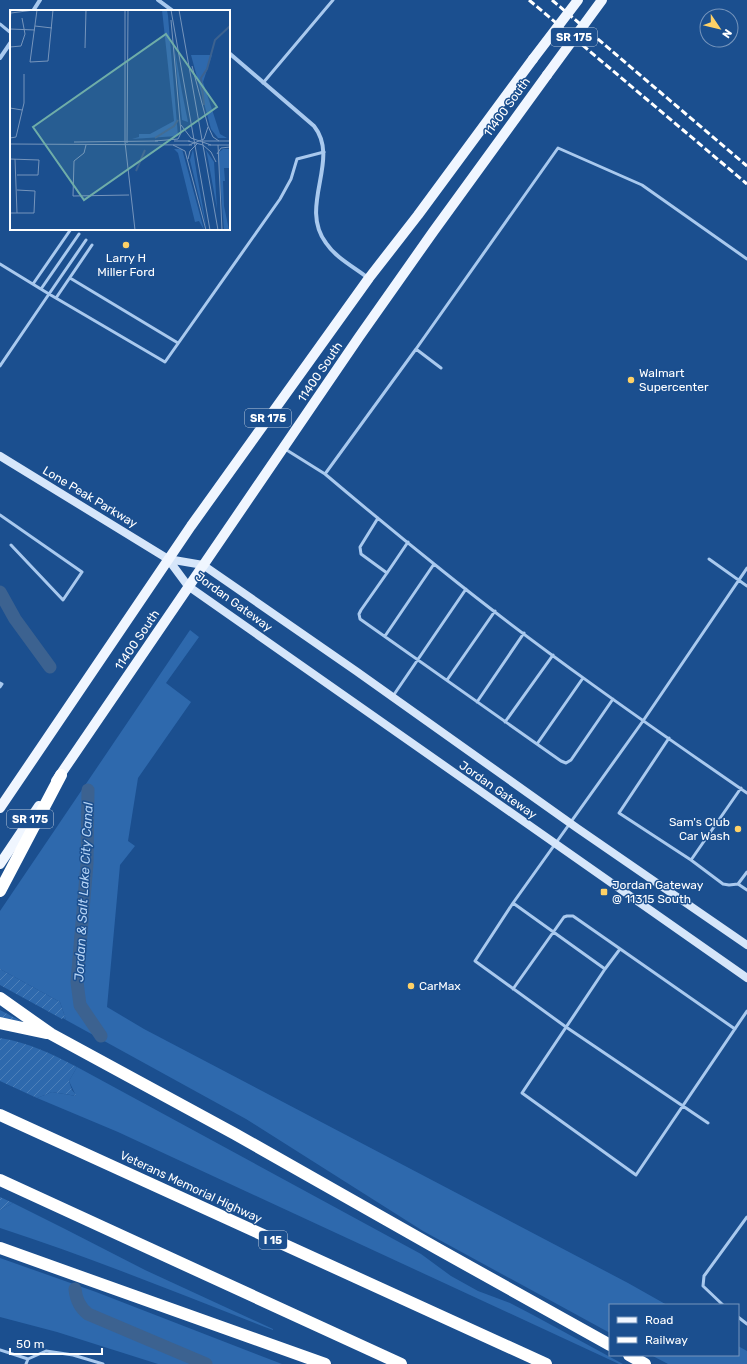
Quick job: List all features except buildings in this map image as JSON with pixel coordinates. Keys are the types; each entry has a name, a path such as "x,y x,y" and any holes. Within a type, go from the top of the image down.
{"highway":[{"path":"0,891 61,774"},
{"path":"0,998 51,1034 235,1134 609,1344"},
{"path":"0,1002 16,1009"},
{"path":"0,1023 51,1034"},
{"name":"Veterans Memorial Highway","path":"0,1115 546,1364"},
{"path":"0,1180 401,1364"},
{"path":"0,1248 325,1364"},
{"path":"631,1356 645,1364"}],"main road":[{"name":"11400 South","path":"0,808 168,559 369,278 418,216 578,0"},
{"name":"11400 South","path":"0,864 359,337 424,244 602,0"},
{"name":"Lone Peak Parkway","path":"0,456 168,559"},
{"name":"Jordan Gateway","path":"168,559 203,565 747,945"},
{"name":"Jordan Gateway","path":"168,559 188,586 747,978"}],"street":[{"path":"34,10 40,0"},
{"path":"158,0 173,10"},
{"path":"0,58 10,43"},
{"path":"230,54 314,126 320,133 324,152 316,203 316,218 320,231 325,243 335,253 369,278"}],"lane":[{"path":"263,83 333,0"},
{"path":"0,24 10,31"},
{"path":"325,474 416,350 558,148 642,185 747,258"},
{"path":"0,264 48,294 165,362 280,199 291,179 297,159 324,152"},
{"path":"33,284 70,230"},
{"path":"41,289 79,234"},
{"path":"0,366 86,240"},
{"path":"56,298 92,245"},
{"path":"70,278 178,343"},
{"path":"416,350 442,368"},
{"path":"284,448 325,474 434,564 553,655 643,721 747,793"},
{"path":"0,516 82,572 63,600 11,545"},
{"path":"378,518 360,547 361,554 387,573"},
{"path":"408,542 359,614 360,619 505,722 566,763 571,760 613,699"},
{"path":"709,559 747,586"},
{"path":"385,636 434,564"},
{"path":"708,1123 566,1027 475,961 513,903 643,721 747,568"},
{"path":"392,697 466,589"},
{"path":"447,680 495,611"},
{"path":"477,702 524,633"},
{"path":"505,722 553,655"},
{"path":"537,744 584,678"},
{"path":"0,683 2,684 0,687"},
{"path":"669,738 619,812 691,860 723,884 738,884 747,890"},
{"path":"691,860 741,788"},
{"path":"738,884 747,872"},
{"path":"513,903 605,969"},
{"path":"513,988 564,917 573,916 735,1029"},
{"path":"620,949 522,1093 636,1175 747,1011"},
{"path":"722,1304 703,1286 704,1276 747,1217"},
{"path":"739,1318 747,1324"},
{"path":"0,1350 28,1359 46,1351 73,1355 103,1364"},
{"path":"26,1364 28,1359"}],"shaded area":[{"path":"190,630 199,637 166,683 191,702 138,778 128,841 135,846 120,865 107,1007 144,1029 628,1283 665,1304 609,1304 609,1332 423,1231 246,1119 66,1020 60,1002 0,969 0,911"},
{"path":"0,969 60,1002 66,1020 0,985"},
{"path":"0,1010 19,1020 20,1021 0,1018"},
{"path":"0,1038 40,1049 77,1067 69,1081 72,1090 77,1096 52,1092 37,1098 0,1081"},
{"path":"77,1067 421,1254 451,1276 478,1291 510,1303 623,1364 619,1364 118,1132 37,1098 52,1092 76,1096 69,1081"},
{"path":"0,1197 13,1203 0,1210"},
{"path":"13,1203 145,1270 273,1330 103,1264 0,1228 0,1210"},
{"path":"0,1258 96,1292 282,1364 158,1364 57,1332 0,1317"},
{"path":"739,1347 747,1351 747,1364 668,1364 653,1356 739,1356"}],"waterway":[{"name":"Jordan & Salt Lake City Canal","path":"0,592 15,619 50,667"},
{"name":"Jordan & Salt Lake City Canal","path":"88,790 87,863 77,982 80,1005 101,1036"},
{"name":"Jordan & Salt Lake City Canal","path":"75,1289 78,1303 88,1314 206,1364"}],"railway":[{"path":"529,0 747,184"},
{"path":"552,0 747,166"}],"place":[{"name":"Larry H Miller Ford","path":"126,245"},
{"name":"Walmart Supercenter","path":"631,380"},
{"name":"Sam's Club Car Wash","path":"738,829"},
{"name":"Jordan Gateway @ 11315 South","path":"604,892"},
{"name":"CarMax","path":"411,986"}]}
